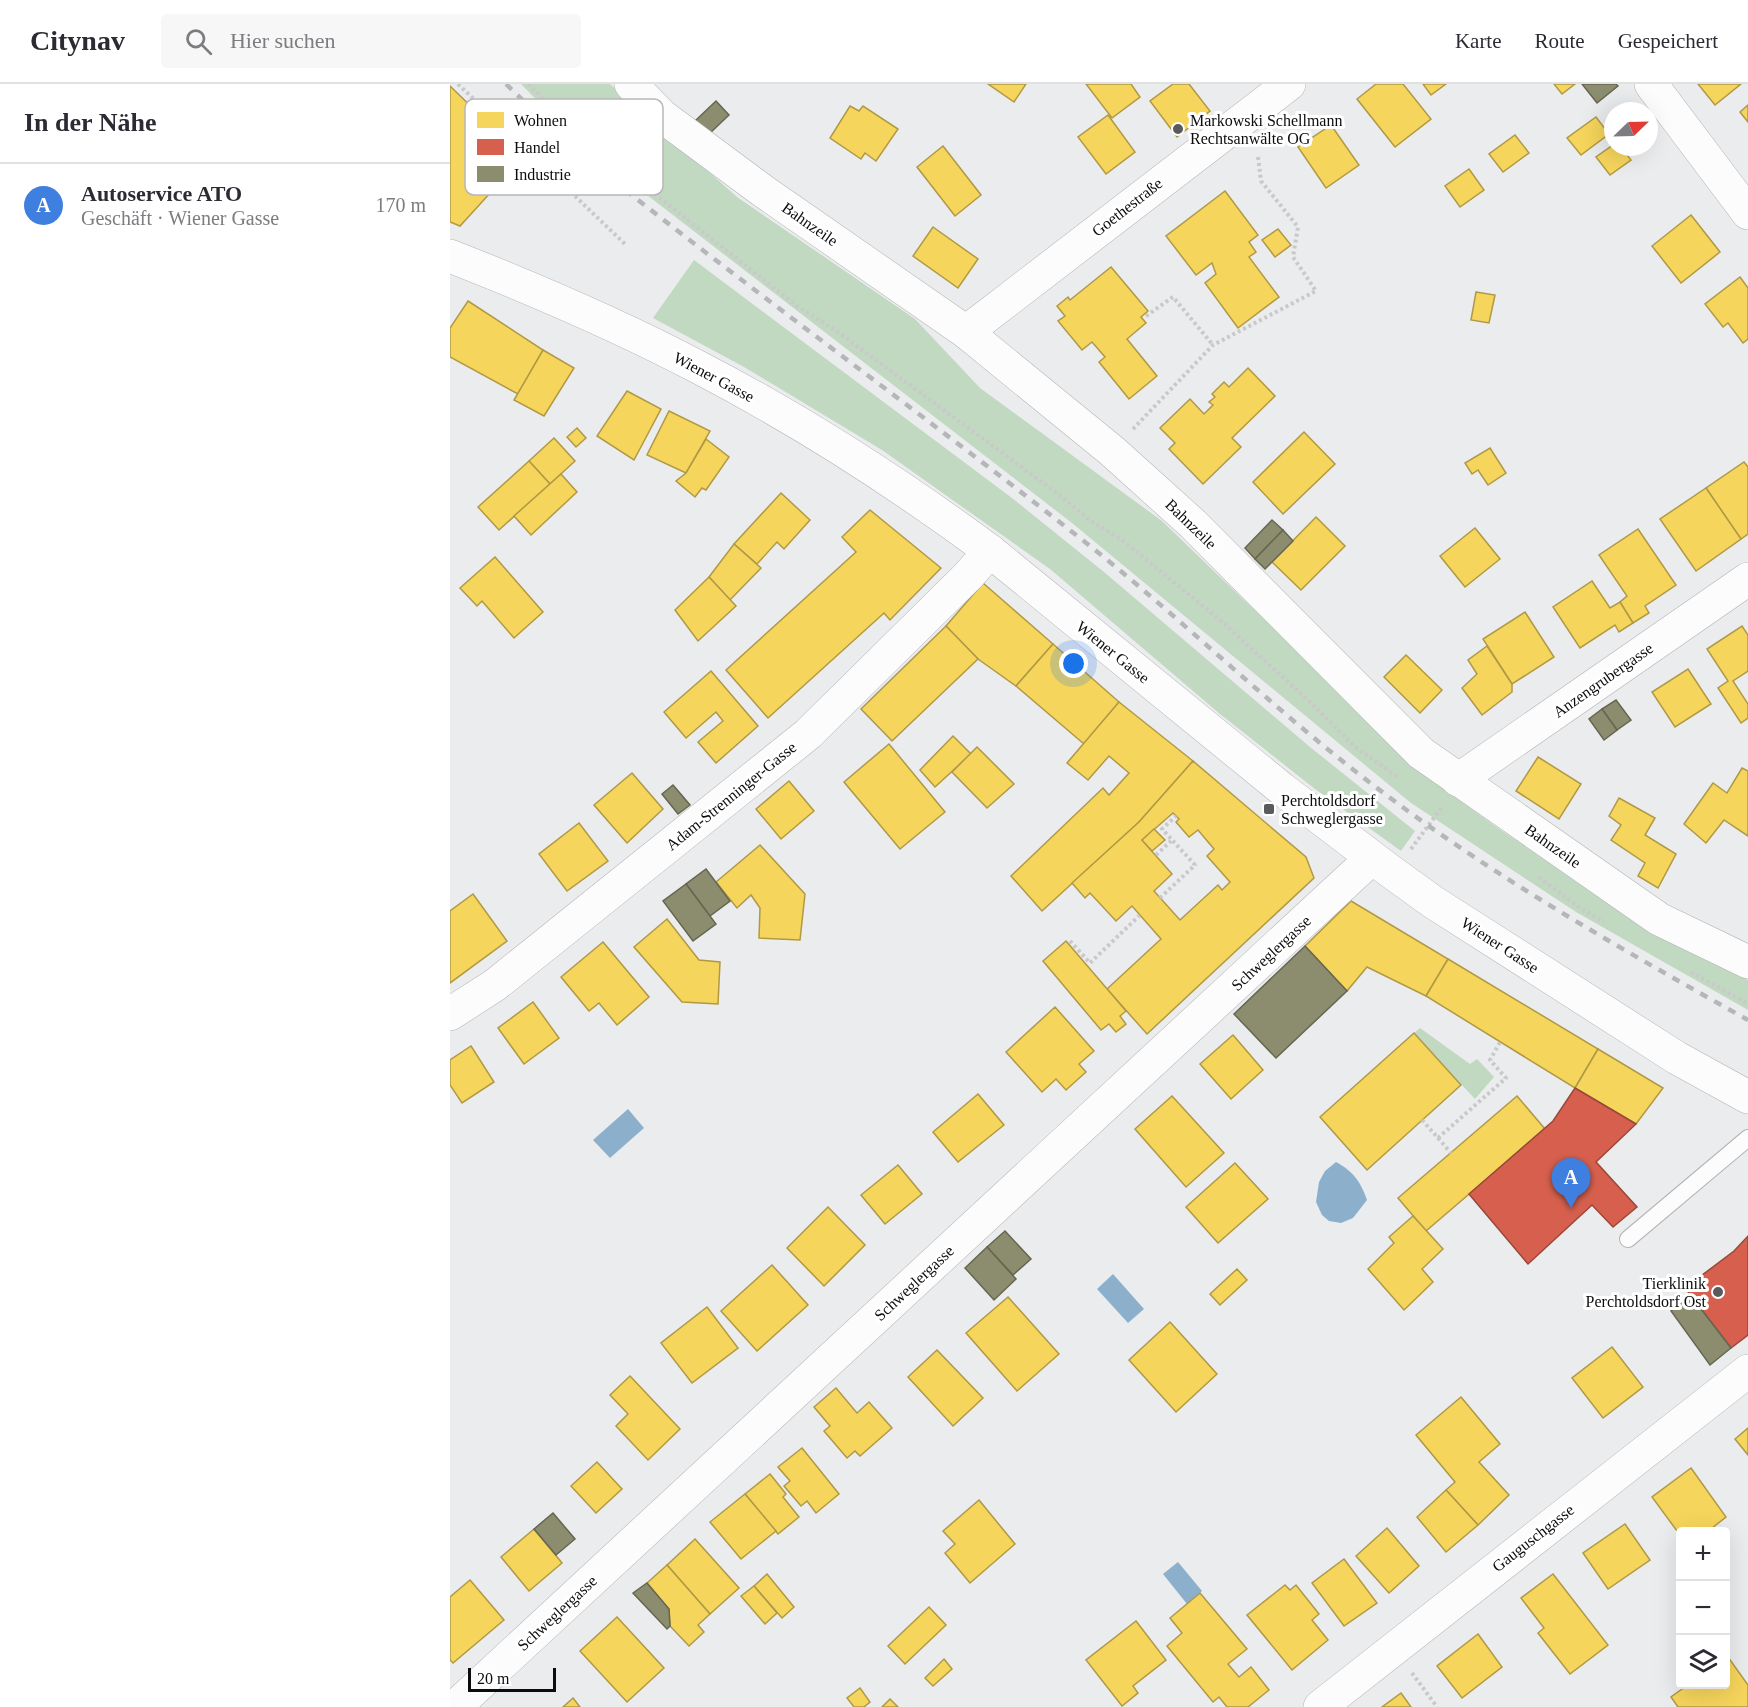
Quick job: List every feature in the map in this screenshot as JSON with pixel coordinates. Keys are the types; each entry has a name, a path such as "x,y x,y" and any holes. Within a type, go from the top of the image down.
{"street":[{"name":"Bahnzeile","path":"631,84 646,99"},
{"name":"Goethestraße","path":"966,332 1288,84"},
{"path":"1651,84 1748,213"},
{"name":"Bahnzeile","path":"663,117 754,184 966,332 1112,451 1193,524 1421,753 1659,919 1748,962"},
{"name":"Wiener Gasse","path":"450,256 526,286 698,366 777,410 863,465 950,522 990,552 1282,789 1372,858 1443,908 1677,1058 1748,1097"},
{"name":"Adam-Strenninger-Gasse","path":"450,1014 495,985 808,734 990,552"},
{"name":"Anzengrubergasse","path":"1458,780 1748,579"},
{"name":"Schweglergasse","path":"455,1707 1372,858"},
{"name":"Gauguschgasse","path":"1320,1707 1748,1371"}],"lane":[{"path":"1628,1239 1748,1138"}],"path":[{"path":"458,84 474,99"},
{"path":"528,84 543,99"},
{"path":"1112,451 1213,345 1316,291 1293,257 1299,227 1262,181 1258,158"},
{"path":"574,195 626,245"},
{"path":"656,195 797,306 835,330 1040,480 1091,521 1122,540 1219,619 1311,703 1355,747 1404,782"},
{"path":"1146,316 1173,297 1213,345"},
{"path":"1407,855 1440,808"},
{"path":"1160,898 1195,865 1162,829 1176,816"},
{"path":"1156,855 1171,841"},
{"path":"1070,941 1090,963 1140,916"},
{"path":"1438,1138 1506,1078 1490,1060 1500,1042"},
{"path":"1422,1120 1451,1153"},
{"path":"1394,1649 1437,1707"}],"green space":[{"path":"521,84 610,84 627,99 536,99"},
{"path":"663,131 737,197 915,319 980,388 1162,521 1431,780 1499,829 1653,930 1748,980 1748,1010 1576,912 1411,803 1072,523 647,195 663,195"},
{"path":"694,260 1012,498 1104,572 1310,747 1415,831 1401,851 1315,789 1220,714 1050,569 882,450 744,367 653,318"},
{"path":"1420,1028 1470,1064 1477,1059 1494,1077 1475,1099 1414,1033"}],"water":[{"path":"628,1109 644,1128 610,1158 593,1140"},
{"path":"1336,1162 1356,1178 1367,1200 1353,1218 1341,1223 1329,1221 1322,1215 1316,1202 1319,1182 1325,1171"},
{"path":"1113,1274 1144,1309 1128,1323 1097,1289"},
{"path":"1178,1562 1202,1591 1187,1604 1163,1574"}],"building: Wohnen":[{"path":"988,84 1026,84 1014,102"},
{"path":"1086,84 1131,84 1140,97 1112,118"},
{"path":"1173,84 1189,84 1210,111 1177,137 1150,101"},
{"path":"1376,84 1403,84 1431,119 1395,147 1357,99"},
{"path":"1423,84 1446,84 1431,95"},
{"path":"1554,84 1575,84 1562,94"},
{"path":"1698,84 1741,84 1715,105"},
{"path":"450,86 465,101 465,195 488,195 460,226 450,222"},
{"path":"1748,105 1748,122 1740,112"},
{"path":"850,106 859,111 863,106 898,129 876,161 865,153 861,159 830,138"},
{"path":"1108,115 1135,152 1106,174 1078,137"},
{"path":"1596,117 1604,127 1604,138 1581,155 1567,138"},
{"path":"1331,125 1359,165 1326,188 1298,147"},
{"path":"1515,135 1529,153 1503,172 1489,154"},
{"path":"943,146 981,195 955,216 917,167"},
{"path":"1604,151 1604,156 1628,156 1631,160 1610,175 1596,157"},
{"path":"1469,169 1484,190 1460,207 1445,186"},
{"path":"1225,191 1258,235 1249,242 1256,252 1249,257 1279,297 1238,328 1205,283 1216,274 1212,263 1196,275 1166,236"},
{"path":"1691,215 1720,252 1681,283 1652,246"},
{"path":"933,227 978,259 958,288 913,256"},
{"path":"1278,229 1291,245 1275,257 1262,240"},
{"path":"1111,267 1148,311 1141,317 1146,323 1127,339 1157,376 1129,399 1099,362 1105,357 1092,342 1082,350 1058,321 1065,316 1057,306 1068,297 1070,300"},
{"path":"1740,277 1748,288 1748,339 1743,343 1728,323 1723,327 1705,304"},
{"path":"1476,292 1495,295 1489,323 1471,320"},
{"path":"468,301 543,350 518,394 450,357 450,328"},
{"path":"543,350 574,368 544,416 514,400"},
{"path":"1248,368 1275,396 1232,438 1241,447 1203,484 1169,449 1175,443 1160,428 1190,399 1204,414 1213,405 1209,402 1215,397 1212,394 1224,382 1229,387"},
{"path":"627,391 661,409 634,460 597,436"},
{"path":"669,411 710,431 686,473 647,455"},
{"path":"577,428 586,438 576,447 567,437"},
{"path":"1304,432 1335,464 1283,514 1253,482"},
{"path":"554,438 575,461 550,484 529,461"},
{"path":"706,439 729,457 706,490 702,488 695,497 676,481 686,473"},
{"path":"1490,448 1506,473 1488,485 1478,470 1472,474 1465,463"},
{"path":"529,461 550,484 499,530 478,507"},
{"path":"1744,462 1748,467 1748,534 1741,539 1706,488"},
{"path":"561,474 577,492 531,535 514,516"},
{"path":"1706,488 1741,539 1696,571 1660,519"},
{"path":"781,493 810,520 784,549 777,542 757,564 734,544"},
{"path":"870,510 941,568 890,620 884,613 768,718 726,670 856,552 842,537"},
{"path":"1316,517 1345,546 1301,590 1272,562"},
{"path":"1475,528 1500,559 1465,587 1440,556"},
{"path":"1638,529 1676,585 1645,606 1649,613 1633,623 1620,602 1627,596 1599,555"},
{"path":"734,544 761,568 730,600 709,577"},
{"path":"495,557 543,612 514,638 482,601 477,606 460,588"},
{"path":"709,577 736,606 698,641 675,610"},
{"path":"1592,581 1610,608 1620,602 1633,623 1619,632 1615,625 1580,648 1553,607"},
{"path":"983,583 1053,644 1016,686 978,659 946,626"},
{"path":"1525,612 1554,657 1512,684 1483,639"},
{"path":"946,626 978,659 892,741 861,709"},
{"path":"1742,626 1748,635 1748,671 1733,681 1748,704 1748,718 1741,723 1718,688 1728,681 1707,649"},
{"path":"1053,644 1119,702 1084,744 1016,686"},
{"path":"1487,646 1512,684 1512,692 1482,715 1462,688 1477,674 1468,660"},
{"path":"1406,655 1442,690 1420,713 1384,677"},
{"path":"1688,669 1711,704 1675,727 1652,692"},
{"path":"711,671 758,726 716,763 698,742 723,721 716,712 686,738 664,712"},
{"path":"1119,702 1193,761 1139,822 1042,911 1011,876 1103,788 1109,795 1129,773 1109,756 1088,780 1067,763"},
{"path":"953,736 971,754 935,787 920,770"},
{"path":"889,744 945,812 900,849 844,782"},
{"path":"977,747 1014,784 987,808 952,772"},
{"path":"1538,757 1581,784 1559,819 1516,791"},
{"path":"1193,761 1306,857 1314,878 1147,1034 1107,989 1161,939 1132,906 1116,921 1090,893 1085,898 1072,883 1139,822","holes":["1173,813 1179,819 1176,822 1189,837 1198,830 1214,849 1207,856 1230,882 1222,890 1218,885 1180,920 1154,891 1172,874 1142,840"]},
{"path":"1742,768 1748,771 1748,836 1724,820 1706,843 1684,824 1713,783 1727,793"},
{"path":"632,773 663,809 627,843 594,805"},
{"path":"789,781 814,811 781,839 756,809"},
{"path":"1619,798 1655,818 1645,835 1676,854 1658,888 1638,876 1645,863 1611,840 1621,825 1609,816"},
{"path":"579,823 608,861 567,891 539,854"},
{"path":"1154,829 1165,840 1152,851 1142,840"},
{"path":"760,845 805,894 800,940 759,938 760,908 751,895 737,908 716,882"},
{"path":"473,894 507,941 450,983 450,911"},
{"path":"1351,901 1448,959 1426,996 1367,967 1347,991 1305,946"},
{"path":"667,919 699,960 720,962 718,1004 682,1002 634,947"},
{"path":"1066,941 1126,1011 1120,1016 1126,1024 1116,1032 1109,1024 1101,1030 1043,961"},
{"path":"603,942 649,997 617,1025 599,1003 589,1011 561,977"},
{"path":"1448,959 1598,1049 1575,1088 1426,996"},
{"path":"533,1002 559,1038 524,1064 498,1028"},
{"path":"1055,1007 1094,1051 1079,1064 1086,1072 1066,1090 1056,1079 1042,1092 1006,1052"},
{"path":"1414,1033 1461,1085 1367,1170 1320,1117"},
{"path":"1233,1035 1263,1070 1231,1099 1200,1064"},
{"path":"471,1046 494,1082 462,1103 450,1085 450,1060"},
{"path":"1598,1049 1663,1088 1636,1124 1575,1088"},
{"path":"978,1094 1004,1125 958,1162 933,1132"},
{"path":"1172,1096 1224,1153 1186,1187 1135,1129"},
{"path":"1517,1096 1545,1129 1426,1231 1398,1198"},
{"path":"1235,1163 1268,1199 1218,1243 1186,1207"},
{"path":"898,1165 922,1194 885,1224 861,1195"},
{"path":"828,1207 865,1245 824,1286 787,1248"},
{"path":"1413,1216 1443,1249 1422,1269 1433,1282 1404,1310 1368,1269 1394,1243 1389,1237"},
{"path":"772,1265 808,1305 757,1351 721,1311"},
{"path":"1237,1269 1247,1280 1220,1305 1210,1294"},
{"path":"1008,1297 1059,1354 1017,1391 966,1333"},
{"path":"707,1307 738,1348 692,1383 661,1343"},
{"path":"1170,1322 1217,1374 1176,1412 1129,1360"},
{"path":"1612,1347 1643,1387 1603,1418 1572,1378"},
{"path":"937,1350 983,1398 953,1426 908,1377"},
{"path":"630,1376 680,1429 648,1460 616,1426 628,1414 610,1395"},
{"path":"836,1388 857,1413 869,1402 892,1428 860,1456 855,1451 847,1458 824,1431 830,1426 814,1407"},
{"path":"1461,1397 1500,1444 1479,1462 1509,1495 1478,1525 1446,1490 1455,1482 1416,1435"},
{"path":"1748,1428 1748,1455 1735,1439"},
{"path":"802,1448 839,1494 816,1513 807,1501 801,1506 784,1486 790,1481 778,1467"},
{"path":"597,1462 622,1489 596,1513 571,1486"},
{"path":"1691,1468 1726,1517 1713,1527 1676,1527 1676,1530 1652,1497"},
{"path":"770,1474 786,1494 783,1497 799,1517 778,1534 745,1494"},
{"path":"1446,1490 1478,1525 1446,1552 1417,1517"},
{"path":"745,1494 776,1531 741,1559 710,1522"},
{"path":"979,1500 1015,1544 970,1583 945,1553 955,1544 943,1531"},
{"path":"1625,1524 1650,1560 1608,1589 1583,1553"},
{"path":"1387,1528 1419,1566 1389,1593 1356,1556"},
{"path":"534,1529 562,1563 529,1591 501,1557"},
{"path":"695,1539 739,1588 710,1614 667,1565"},
{"path":"1344,1559 1377,1603 1344,1626 1312,1583"},
{"path":"667,1565 710,1614 698,1625 704,1632 689,1646 670,1626 669,1609 647,1583"},
{"path":"767,1574 794,1607 782,1618 754,1586"},
{"path":"1553,1574 1608,1645 1570,1674 1538,1633 1544,1628 1521,1598"},
{"path":"470,1580 504,1620 453,1663 450,1660 450,1597"},
{"path":"1285,1585 1290,1590 1296,1585 1319,1614 1312,1620 1328,1640 1292,1670 1247,1615"},
{"path":"754,1586 777,1613 765,1624 741,1596"},
{"path":"1200,1593 1247,1649 1228,1664 1239,1677 1251,1667 1269,1690 1248,1707 1227,1707 1219,1697 1213,1702 1167,1646 1182,1633 1170,1618"},
{"path":"929,1607 946,1625 905,1664 888,1646"},
{"path":"617,1617 664,1668 627,1702 580,1651"},
{"path":"1136,1621 1166,1660 1133,1686 1138,1693 1122,1706 1086,1660"},
{"path":"1478,1634 1502,1667 1462,1698 1437,1666"},
{"path":"944,1659 952,1669 933,1686 925,1678"},
{"path":"1730,1660 1748,1685 1748,1707 1678,1707 1671,1697 1682,1689 1730,1689"},
{"path":"860,1688 870,1702 864,1707 854,1707 847,1698"},
{"path":"1401,1693 1411,1707 1382,1707"},
{"path":"573,1698 580,1707 563,1707"},
{"path":"890,1699 898,1707 882,1707"}],"building: Handel":[{"path":"1575,1088 1636,1124 1596,1162 1637,1207 1613,1227 1592,1205 1528,1264 1469,1194 1553,1121"},
{"name":"Tierklinik Perchtoldsdorf Ost","path":"1748,1236 1748,1335 1731,1348 1685,1288 1734,1251"}],"building: Industrie":[{"path":"1582,84 1616,84 1618,86 1597,103"},
{"path":"716,101 729,115 708,135 695,121"},
{"path":"1272,520 1283,530 1255,559 1245,548"},
{"path":"1283,530 1293,541 1265,569 1255,559"},
{"path":"1616,700 1631,720 1617,730 1602,709"},
{"path":"1602,709 1617,730 1604,740 1589,719"},
{"path":"673,785 690,805 678,814 662,794"},
{"path":"706,869 730,901 710,916 686,884"},
{"path":"686,884 716,924 693,941 663,901"},
{"path":"1305,946 1347,991 1276,1058 1234,1014"},
{"path":"1005,1231 1031,1259 1013,1275 987,1247"},
{"path":"987,1247 1016,1279 994,1300 965,1268"},
{"path":"1691,1296 1731,1348 1710,1365 1671,1311"},
{"path":"553,1513 575,1539 556,1555 534,1529"},
{"path":"647,1583 669,1609 670,1626 667,1629 633,1593"}],"railway":[{"path":"506,84 521,99"},
{"path":"633,195 1085,542 1308,733 1428,826 1562,913 1748,1020"}],"place":[{"name":"Markowski Schellmann Rechtsanwälte OG","path":"1178,129"},
{"name":"Perchtoldsdorf Schweglergasse","path":"1269,809"},
{"name":"Autoservice ATO","path":"1571,1208"},
{"name":"Tierklinik Perchtoldsdorf Ost","path":"1718,1292"}]}
